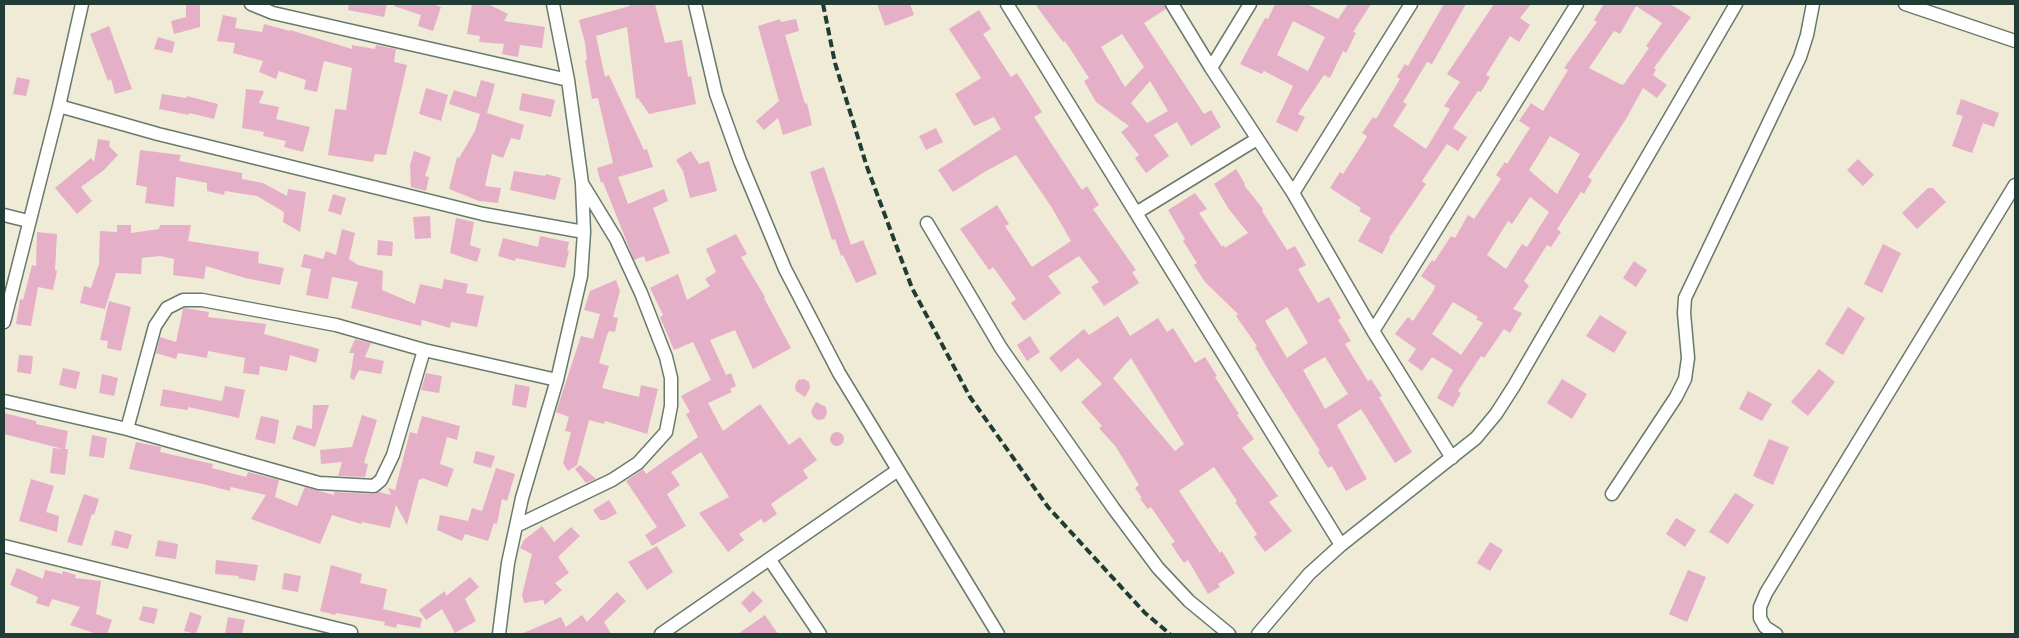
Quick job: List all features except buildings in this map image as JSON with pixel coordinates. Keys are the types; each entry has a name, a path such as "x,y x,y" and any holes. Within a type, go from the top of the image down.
{"street":[{"path":"4,322 28,221 59,106 82,4"},
{"path":"251,4 272,13 568,80"},
{"path":"499,634 508,564 522,498 557,380 581,276 584,232 582,182 568,80 553,4"},
{"path":"694,4 714,85 725,119 740,161 785,269 839,373 998,634"},
{"path":"1007,4 1341,545"},
{"path":"1172,4 1211,68 1293,193 1373,331 1452,458"},
{"path":"1211,68 1250,4"},
{"path":"1293,193 1411,4"},
{"path":"1373,331 1577,4"},
{"path":"1258,634 1309,574 1341,545 1476,438 1496,414 1736,4"},
{"path":"1612,494 1676,397 1685,378 1688,358 1684,313 1685,298 1800,57 1813,4"},
{"path":"1905,4 2015,41"},
{"path":"59,106 158,134 474,211 584,232"},
{"path":"1136,213 1257,138"},
{"path":"516,526 612,480 638,463 666,432 671,406 671,378 666,357 641,293 616,240 582,182"},
{"path":"1776,634 1765,627 1760,618 1760,607 1766,593 2015,186"},
{"path":"4,215 28,221"},
{"path":"927,223 1001,348 1114,509 1158,568 1189,601 1229,634"},
{"path":"127,429 155,326 167,308 183,300 202,300 336,325 424,350 557,380"},
{"path":"4,401 127,429 319,483 374,486 381,480 393,455 424,350"},
{"path":"661,634 898,470"},
{"path":"4,546 354,634"},
{"path":"770,560 820,634"}],"railway":[{"path":"823,4 835,63 867,167 912,288 970,397 1048,507 1145,613 1170,634"}]}
